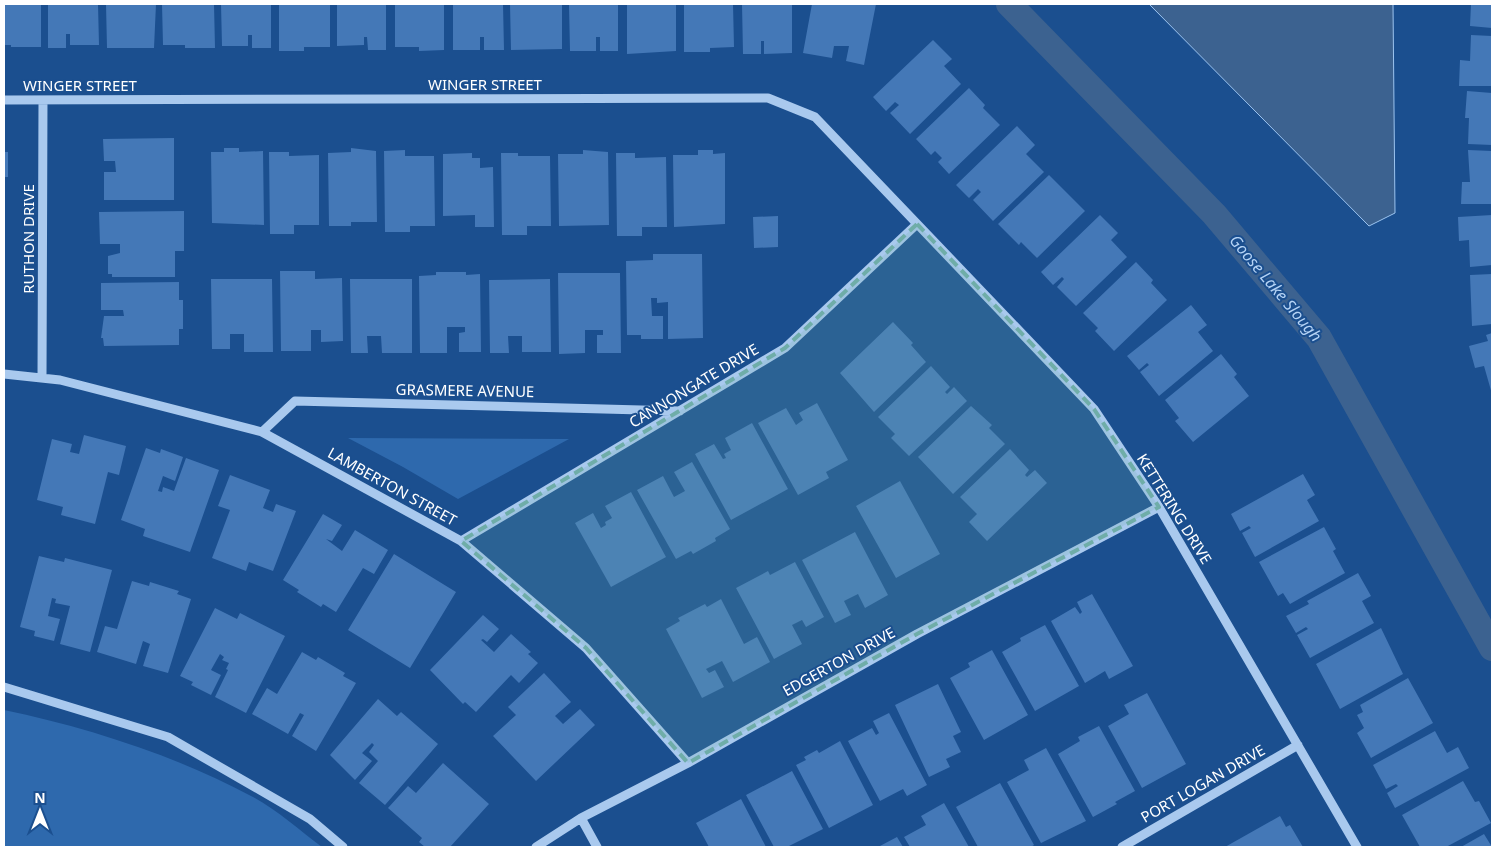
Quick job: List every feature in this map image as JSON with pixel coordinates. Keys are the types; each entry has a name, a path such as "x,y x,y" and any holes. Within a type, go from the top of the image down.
{"street":[{"name":"WINGER STREET","path":"4,100 768,98 816,117 917,224"},
{"name":"RUTHON DRIVE","path":"42,378 43,100"},
{"name":"CANNONGATE DRIVE","path":"461,540 785,348 917,224"},
{"name":"KETTERING DRIVE","path":"917,224 1094,409 1159,507 1357,847"},
{"name":"LAMBERTON STREET","path":"4,374 60,380 262,432 461,540 586,648 688,763"},
{"name":"GRASMERE AVENUE","path":"262,432 296,401 680,411"},
{"name":"EDGERTON DRIVE","path":"536,847 581,818 688,763 917,634 1159,507"},
{"path":"4,687 168,737 310,819 343,847"},
{"name":"PORT LOGAN DRIVE","path":"1122,847 1298,745"},
{"path":"581,818 597,847"}],"highlighted area":[{"path":"917,224 1094,409 1159,507 917,634 688,763 586,648 461,541 785,348"}],"shaded area":[{"path":"1149,4 1393,4 1395,213 1369,226"},
{"path":"348,438 569,439 458,499"},
{"path":"4,710 99,734 193,768 260,801 322,847 4,847"}],"building":[{"path":"4,4 41,4 41,47 11,47 11,45 4,45"},
{"path":"48,4 98,4 99,45 70,45 70,34 66,34 66,48 48,48"},
{"path":"106,4 156,4 154,48 107,48"},
{"path":"162,4 214,4 215,48 185,48 185,45 163,45"},
{"path":"221,4 271,4 271,48 252,48 252,35 248,35 248,46 222,46"},
{"path":"279,4 330,4 330,47 304,47 304,51 279,51"},
{"path":"337,4 386,4 386,50 368,50 367,37 364,37 364,45 337,46"},
{"path":"395,4 444,4 444,50 419,51 419,47 395,47"},
{"path":"453,4 503,4 504,50 484,50 484,37 480,37 480,50 453,50"},
{"path":"510,4 562,4 562,49 511,50"},
{"path":"569,4 618,4 618,51 600,51 600,37 596,37 596,51 570,51"},
{"path":"627,4 676,4 676,51 627,54"},
{"path":"684,4 733,4 734,47 710,48 710,52 684,52"},
{"path":"742,4 792,4 792,53 764,54 764,41 761,41 761,54 743,54"},
{"path":"812,4 876,4 864,65 846,61 849,46 834,46 832,58 803,53"},
{"path":"1471,4 1492,4 1492,28 1470,26"},
{"path":"1471,35 1492,36 1492,86 1459,86 1460,60 1470,61"},
{"path":"933,40 952,59 944,66 961,84 910,134 890,113 899,105 895,102 886,111 873,97"},
{"path":"969,88 985,105 983,108 1000,125 949,174 938,162 942,158 935,151 931,155 916,139"},
{"path":"1467,91 1492,93 1492,145 1468,144 1469,118 1465,118"},
{"path":"1017,126 1035,145 1026,154 1044,172 993,221 973,200 981,192 978,189 969,198 956,185"},
{"path":"174,138 174,200 104,200 104,172 116,172 115,161 104,161 103,139"},
{"path":"224,148 239,148 239,152 263,151 264,225 212,223 211,152 224,152"},
{"path":"351,148 376,151 377,222 351,222 351,226 329,226 328,153 351,152"},
{"path":"405,150 405,156 434,156 435,226 410,226 410,232 385,232 384,151"},
{"path":"583,150 608,152 609,225 559,226 558,154 583,154"},
{"path":"698,150 713,150 713,154 725,153 725,224 674,227 673,155 698,155"},
{"path":"1468,150 1492,151 1492,204 1461,204 1462,182 1470,182"},
{"path":"4,152 8,152 8,177 4,177"},
{"path":"269,152 289,152 289,156 319,155 319,225 294,225 294,234 270,234"},
{"path":"472,153 472,158 480,158 480,168 493,167 494,227 475,227 475,215 443,216 443,154"},
{"path":"501,153 518,153 518,156 550,156 551,226 527,226 527,235 502,235"},
{"path":"616,153 635,153 635,158 666,157 667,227 642,227 642,236 617,236"},
{"path":"1049,175 1085,211 1037,258 1021,242 1019,245 998,224"},
{"path":"184,211 184,251 175,251 175,277 112,277 112,274 108,274 108,256 120,253 120,244 100,244 99,212"},
{"path":"1100,215 1118,233 1111,240 1127,257 1076,306 1057,287 1064,279 1062,277 1053,285 1041,272"},
{"path":"1492,215 1492,265 1470,267 1469,240 1459,241 1458,217"},
{"path":"778,216 778,247 754,248 753,217"},
{"path":"653,254 702,254 703,338 668,339 668,302 657,303 657,298 651,298 652,316 663,316 663,339 641,339 641,335 627,335 626,261 653,260"},
{"path":"1136,262 1153,280 1151,283 1167,300 1114,351 1095,331 1098,328 1083,313"},
{"path":"280,271 315,271 315,279 342,278 343,341 321,342 321,330 311,330 311,351 281,351"},
{"path":"436,272 466,272 466,275 480,274 481,352 459,352 459,333 465,332 465,327 447,327 447,353 420,353 419,276 436,275"},
{"path":"558,273 620,273 621,353 597,353 597,335 603,335 603,330 585,330 585,353 559,354"},
{"path":"1492,274 1492,324 1472,326 1470,275"},
{"path":"211,279 272,279 273,352 244,352 244,334 230,334 230,349 212,349"},
{"path":"350,279 412,279 412,353 382,353 381,336 367,336 368,353 351,353"},
{"path":"550,279 551,352 522,352 522,336 508,336 509,353 490,353 489,280"},
{"path":"179,282 179,300 183,300 183,329 179,329 179,345 104,346 103,338 101,338 104,316 124,316 123,310 101,310 101,283"},
{"path":"1191,305 1207,325 1198,332 1213,351 1159,396 1140,372 1149,365 1147,363 1139,370 1127,356"},
{"path":"893,322 913,343 911,345 926,362 874,412 840,373"},
{"path":"1492,333 1492,394 1484,366 1475,368 1469,346 1488,341 1486,335"},
{"path":"1221,354 1237,374 1234,377 1249,396 1193,442 1175,421 1179,418 1165,400"},
{"path":"931,366 950,387 945,392 947,394 954,387 967,401 909,456 891,438 895,434 878,417"},
{"path":"817,403 848,460 826,472 829,478 798,495 758,423 786,408 796,425 803,420 799,413"},
{"path":"971,406 992,425 989,428 1005,444 953,494 918,457"},
{"path":"752,423 788,489 731,520 695,454 714,444 723,459 726,458 724,454 731,450 725,438"},
{"path":"84,435 126,446 119,475 108,472 95,524 61,515 63,507 37,500 52,439 72,444 70,452 79,454"},
{"path":"146,448 160,453 161,449 183,457 175,481 163,476 158,491 162,492 163,487 174,491 186,458 219,470 190,552 143,536 145,529 121,520"},
{"path":"1010,449 1029,470 1025,475 1027,477 1035,470 1047,483 987,541 969,522 977,514 960,497"},
{"path":"692,462 730,529 715,538 716,541 693,554 691,551 676,559 637,490 663,476 674,497 685,491 674,472"},
{"path":"1303,474 1315,495 1307,500 1319,521 1255,557 1242,533 1251,528 1249,526 1240,531 1231,514"},
{"path":"230,475 270,490 263,508 273,512 276,504 296,511 273,571 249,562 246,571 212,558 230,510 218,506"},
{"path":"900,481 940,554 896,578 856,506"},
{"path":"631,492 666,557 611,587 575,523 593,513 601,528 606,525 605,522 612,518 605,506"},
{"path":"323,514 342,525 332,541 326,539 342,551 355,530 388,550 374,574 363,568 336,612 323,604 321,607 297,592 299,590 283,580"},
{"path":"1324,527 1336,549 1333,551 1345,573 1290,604 1283,593 1278,596 1259,562"},
{"path":"855,532 888,595 865,608 858,594 844,601 851,615 835,623 802,560"},
{"path":"394,554 456,592 410,668 348,630"},
{"path":"39,556 64,562 65,558 112,570 90,652 60,644 70,606 55,603 56,599 52,598 48,616 60,619 54,641 34,636 35,631 20,627"},
{"path":"795,562 824,617 806,627 802,620 792,625 802,644 774,659 736,588 768,571 770,575"},
{"path":"1358,573 1371,596 1362,601 1374,623 1310,658 1297,635 1308,629 1306,627 1296,633 1286,616 1309,604 1307,601"},
{"path":"132,581 149,586 150,582 179,591 177,594 191,599 168,673 143,666 150,644 143,641 136,664 97,652 105,626 117,629"},
{"path":"1092,594 1133,666 1109,679 1105,671 1085,683 1051,621 1075,607 1080,614 1082,612 1077,602"},
{"path":"721,599 744,644 757,637 770,662 733,682 722,661 706,669 709,673 715,670 724,687 702,698 666,629 680,621 678,618 705,604 707,607"},
{"path":"215,608 237,619 240,613 285,636 246,713 215,697 228,670 226,669 229,663 222,660 224,657 220,654 211,670 221,675 211,695 191,685 193,682 180,676"},
{"path":"483,615 499,629 487,642 483,639 481,640 494,652 511,634 531,652 528,654 538,663 519,683 511,675 476,712 465,702 463,704 430,670"},
{"path":"1045,625 1079,686 1035,711 1002,652 1021,641 1020,638"},
{"path":"1381,628 1403,674 1340,709 1316,664"},
{"path":"992,650 1028,715 984,740 950,678 970,667 968,663"},
{"path":"302,652 316,660 318,657 345,673 343,676 356,683 316,751 292,736 304,715 300,713 288,734 252,714 267,688 277,694"},
{"path":"544,673 571,702 555,716 563,724 580,709 595,725 536,781 493,736 516,715 508,707"},
{"path":"1408,678 1433,723 1371,758 1357,733 1364,728 1357,715 1363,712 1360,705"},
{"path":"938,684 961,732 953,736 961,752 946,759 950,767 929,777 895,705"},
{"path":"1147,693 1186,764 1142,788 1108,726 1129,714 1124,705"},
{"path":"378,699 397,716 401,712 438,744 385,805 359,783 378,761 369,752 374,745 372,743 362,753 372,761 355,780 330,755"},
{"path":"889,713 927,785 907,796 903,789 880,801 848,741 872,728 876,735 879,733 873,721"},
{"path":"1099,726 1135,791 1115,802 1117,804 1093,817 1058,754 1080,741 1078,737"},
{"path":"1435,731 1447,753 1458,747 1469,768 1395,808 1387,793 1398,786 1396,784 1386,789 1373,765"},
{"path":"840,741 873,805 829,828 796,765 806,760 804,757 817,750 819,753"},
{"path":"1046,748 1086,821 1041,843 1007,782 1029,770 1024,760"},
{"path":"443,763 489,804 450,847 425,847 419,842 422,838 388,808 408,786 416,793"},
{"path":"792,771 823,829 787,847 774,847 746,795"},
{"path":"1463,781 1475,802 1479,801 1491,823 1446,847 1420,847 1402,815"},
{"path":"1000,783 1034,845 1031,847 978,847 956,807"},
{"path":"741,799 766,847 709,847 696,823"},
{"path":"944,803 969,847 910,847 904,837 926,825 921,816"},
{"path":"1280,816 1286,827 1290,825 1303,847 1225,847"},
{"path":"1484,834 1492,847 1461,847"},
{"path":"897,837 903,847 878,847"}],"waterway":[{"name":"Goose Lake Slough","path":"1009,4 1214,214 1319,338 1492,648"}]}
